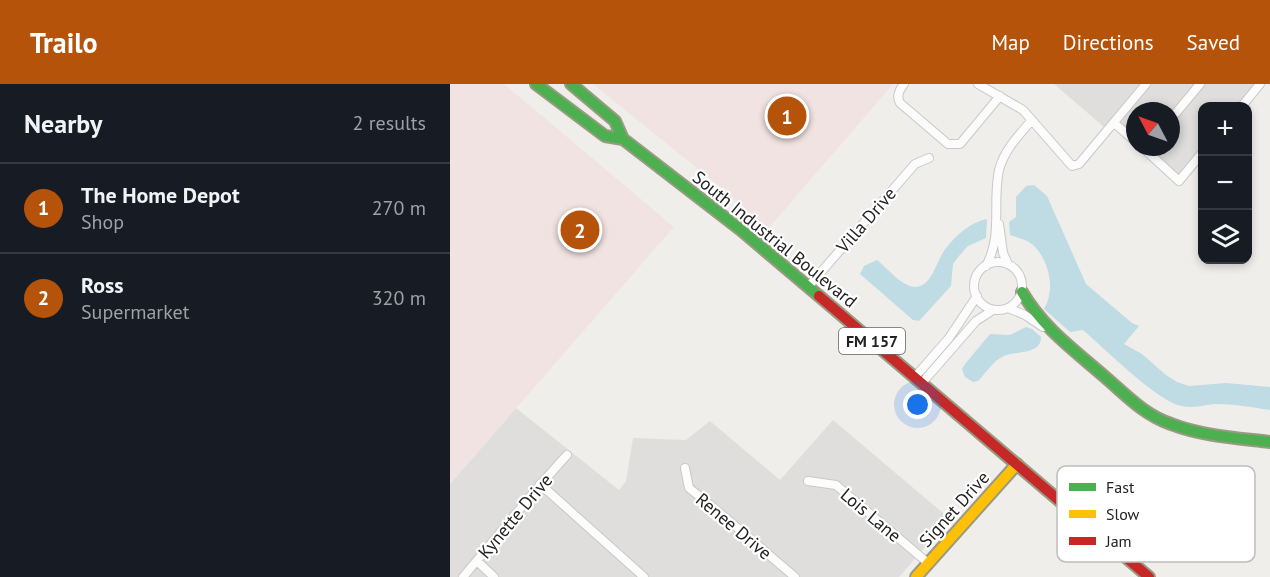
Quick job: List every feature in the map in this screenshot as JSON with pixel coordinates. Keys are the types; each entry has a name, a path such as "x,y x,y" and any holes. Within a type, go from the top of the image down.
{"main road":[{"name":"South Industrial Boulevard","path":"536,84 605,136 623,139 734,224 1057,498"},
{"name":"South Industrial Boulevard","path":"571,84 615,121 623,139"},
{"path":"1022,292 1050,331 1158,419 1202,432 1270,442"},
{"name":"Signet Drive","path":"916,577 1017,464"},
{"name":"South Industrial Boulevard","path":"1131,562 1149,577"}],"street":[{"path":"904,84 899,90 900,103 948,144 954,145 960,144 1000,96"},
{"path":"978,84 1017,106 1072,166 1079,164 1146,84"},
{"path":"1132,84 1140,91"},
{"path":"1180,108 1200,84"},
{"path":"1245,102 1260,84"},
{"path":"993,310 976,296 977,276 986,266 993,247 998,216 999,170 1006,151 1032,120"},
{"path":"1113,123 1126,134"},
{"path":"1153,156 1179,181 1200,156"},
{"name":"Villa Drive","path":"808,287 915,164 929,159"},
{"path":"998,216 1003,253 1008,264 1021,279 1022,292 1019,299 1008,308"},
{"path":"986,266 993,263 1008,264"},
{"path":"918,380 976,296"},
{"path":"918,380 976,321 993,310 1008,308 1026,315 1050,331"},
{"name":"Kynette Drive","path":"463,577 567,455"},
{"name":"Renee Drive","path":"686,468 689,488 795,577"},
{"name":"Lois Lane","path":"808,481 836,485 928,563"},
{"path":"540,484 644,577"},
{"path":"477,561 494,577"}],"shaded area":[{"path":"450,84 504,84 674,227 450,484"},
{"path":"593,84 893,84 767,230 714,182"},
{"path":"1054,84 1257,84 1241,102 1198,102 1198,151 1178,174 1157,156 1180,156 1180,102 1126,102 1126,130 1112,118 1104,127"},
{"path":"516,408 619,490 626,481 633,438 686,440 710,421 780,480 833,420 950,519 899,577 450,577 450,484"}],"water":[{"path":"1034,185 1047,196 1086,284 1132,323 1139,326 1124,344 1142,354 1166,375 1189,386 1226,383 1270,387 1270,410 1222,404 1186,407 1172,402 1146,385 1083,330 1070,332 1044,309 1050,293 1047,267 1039,251 1033,245 1010,235 1009,222 1016,217 1016,197 1026,186"},
{"path":"987,219 986,238 968,246 959,256 953,264 951,286 919,321 913,320 860,274 864,266 877,260 906,284 917,287 923,285 954,238 970,226"},
{"path":"1026,327 1041,337 1037,347 998,359 978,381 973,382 965,377 962,369 990,334 1010,335"}],"traffic: fast":[{"path":"536,84 605,136 623,139 741,230 819,296"},
{"path":"571,84 615,121 623,139"},
{"path":"1022,292 1039,317 1060,338 1152,415 1171,424 1195,431 1270,442"}],"traffic: slow":[{"path":"916,577 1017,464"}],"traffic: jam":[{"path":"819,296 1057,499"},
{"path":"1131,562 1149,577"}],"place":[{"name":"The Home Depot","path":"787,116"},
{"name":"Ross","path":"580,230"}]}
